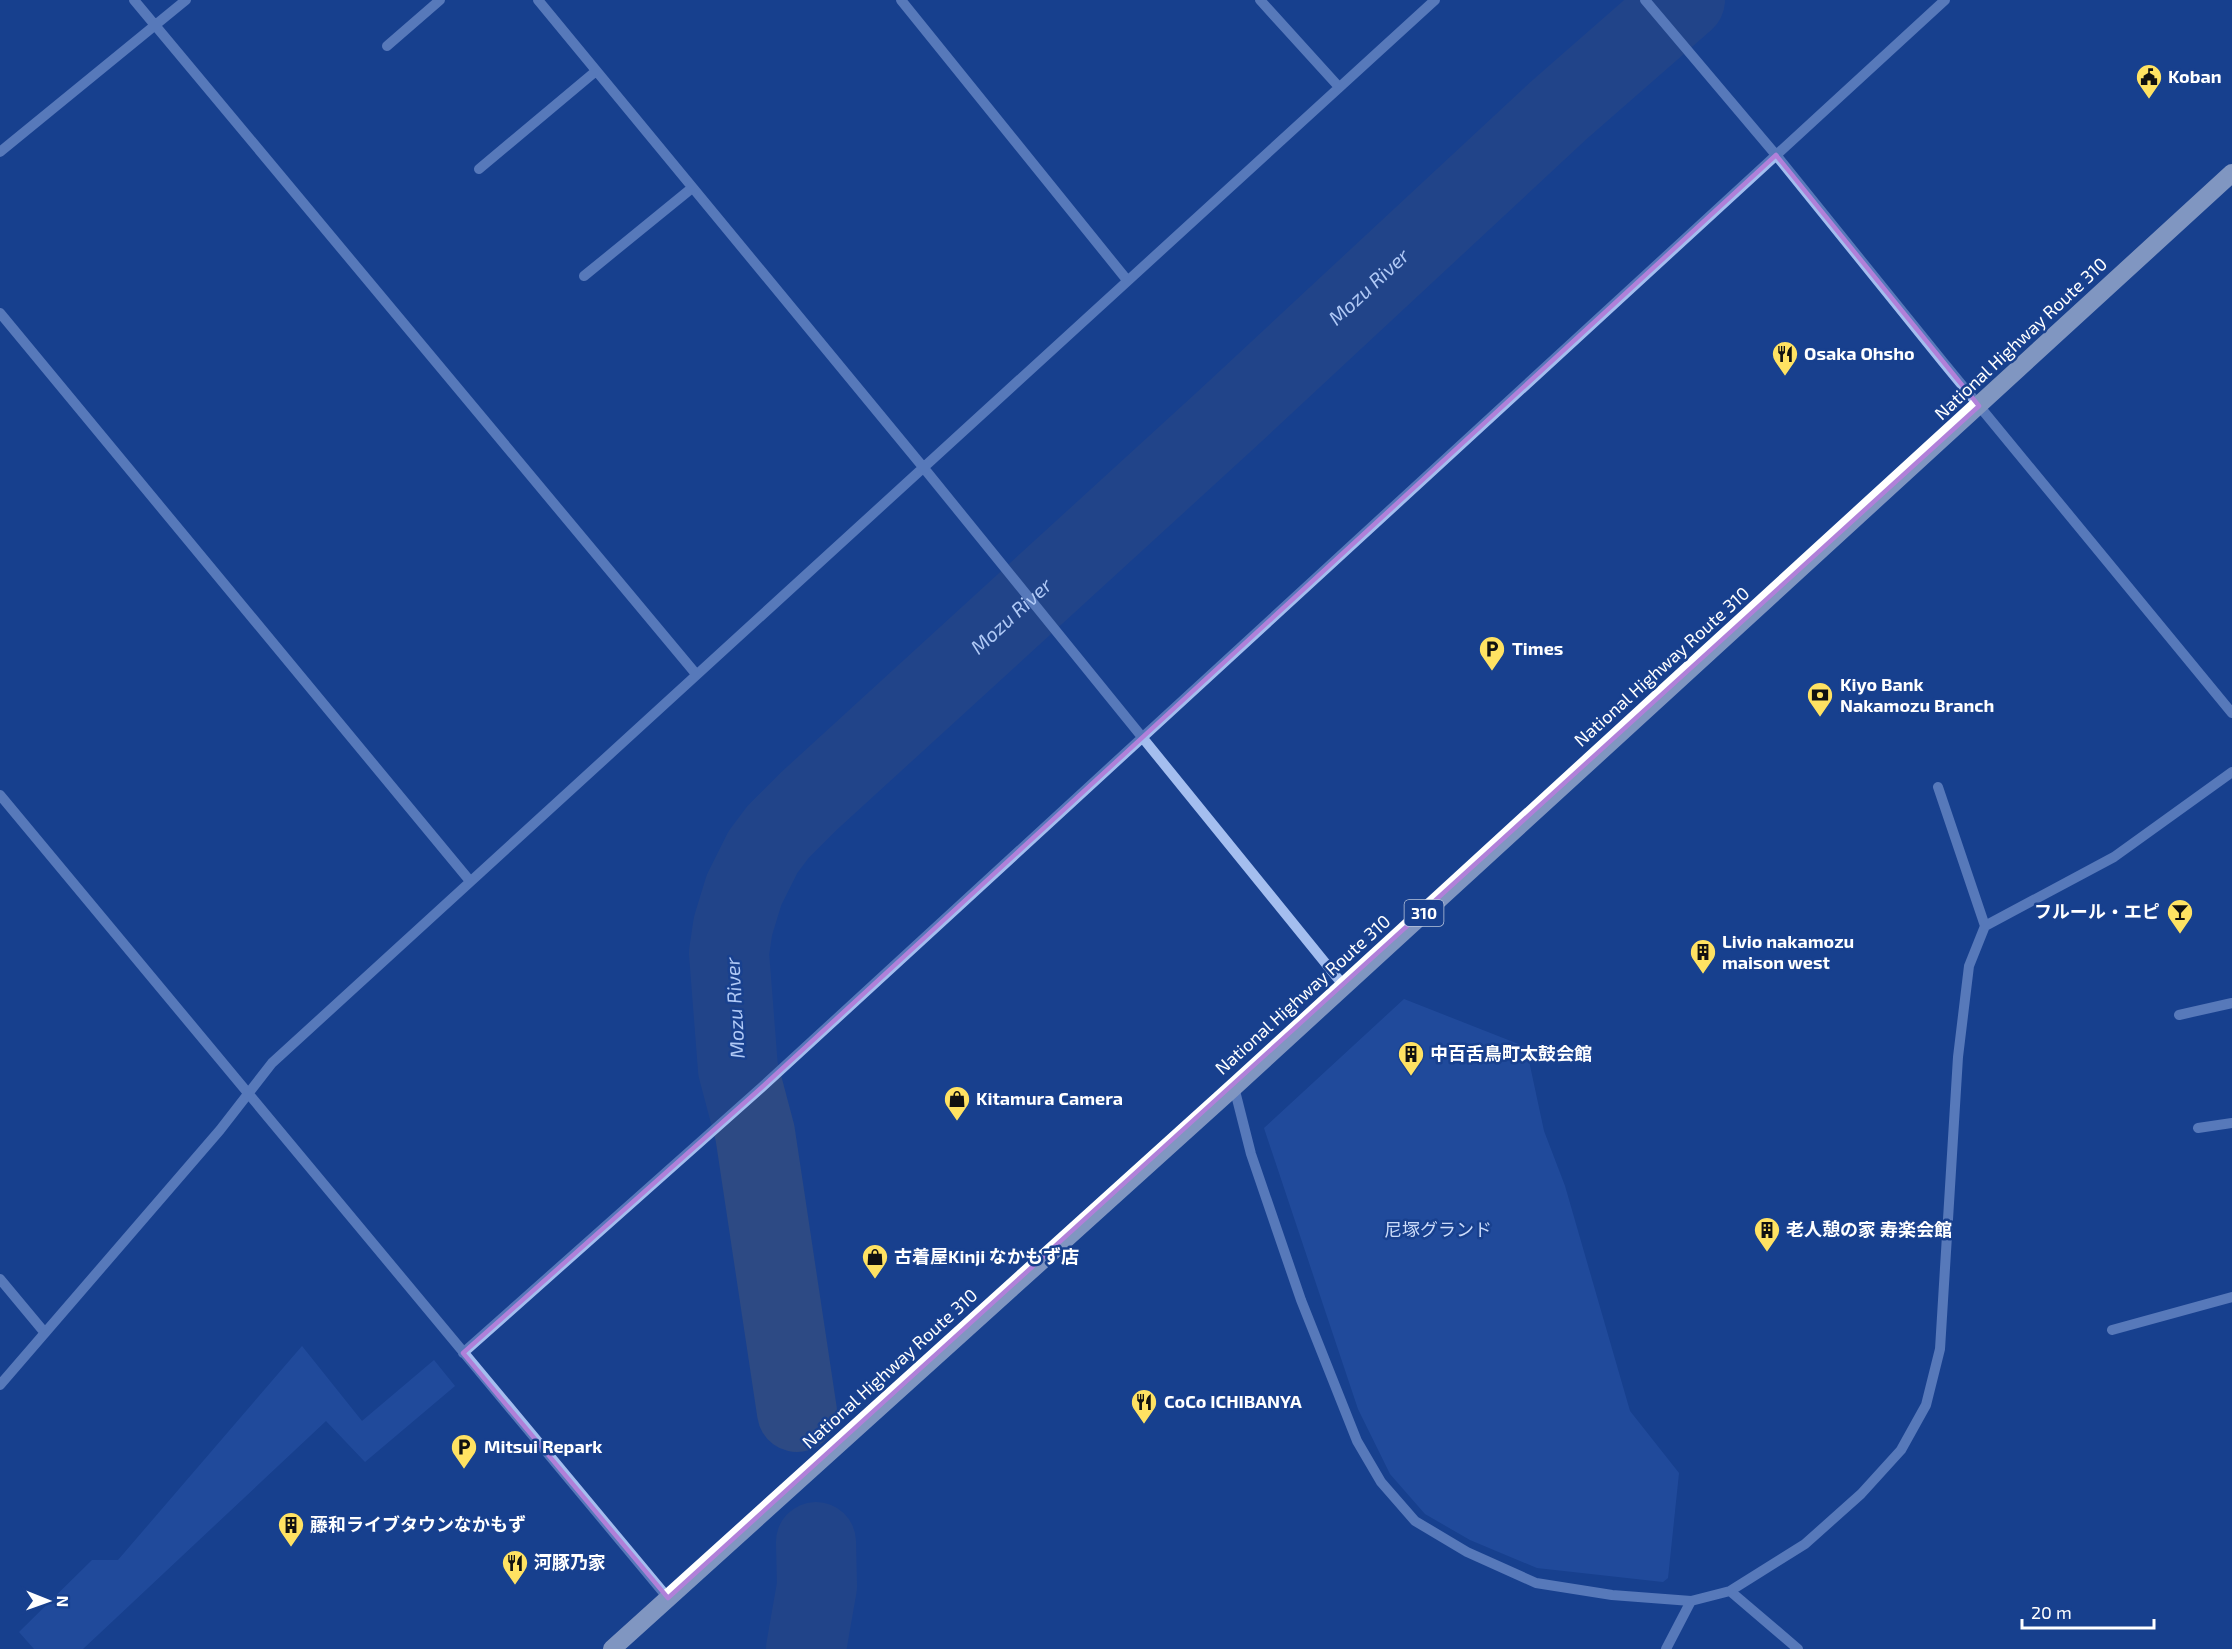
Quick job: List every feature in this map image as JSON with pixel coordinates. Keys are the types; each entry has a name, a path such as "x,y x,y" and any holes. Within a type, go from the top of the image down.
{"highway":[{"name":"National Highway Route 310","path":"612,1649 1234,1088 2232,173"}],"street":[{"path":"134,0 696,674"},
{"path":"0,152 186,0"},
{"path":"387,46 440,0"},
{"path":"538,0 1143,736 1344,986"},
{"path":"901,0 1127,280"},
{"path":"1260,0 1339,87"},
{"path":"0,1385 220,1130 272,1063 1435,0"},
{"path":"1645,0 1776,155 1979,406 2232,712"},
{"path":"464,1353 761,1088 1945,0"},
{"path":"479,169 596,71"},
{"path":"584,276 692,188"},
{"path":"0,313 470,881"},
{"path":"1234,1088 1251,1154 1301,1300 1357,1441 1381,1482 1415,1521 1467,1552 1536,1583 1612,1595 1691,1601 1730,1591 1805,1544 1861,1494 1901,1450 1926,1405 1940,1349 1958,1057 1969,966 1985,926 2114,857 2232,771"},
{"path":"1938,787 1985,926"},
{"path":"0,795 668,1598"},
{"path":"2179,1015 2232,1003"},
{"path":"2198,1128 2232,1123"},
{"path":"0,1279 45,1333"},
{"path":"2112,1330 2232,1297"},
{"path":"1730,1591 1798,1649"},
{"path":"1666,1649 1691,1601"}],"highlighted area":[{"path":"1776,155 1979,406 668,1598 463,1353 761,1088"}],"green space":[{"name":"尼塚グランド","path":"1404,999 1526,1047 1544,1131 1565,1186 1630,1411 1679,1473 1668,1578 1663,1582 1537,1568 1470,1540 1425,1514 1390,1474 1358,1409 1264,1128"},
{"path":"302,1346 362,1421 434,1360 455,1386 365,1462 326,1421 83,1649 34,1649 19,1632 92,1560 118,1560"}],"waterway":[{"name":"Mozu River","path":"797,1412 755,1133 738,1069 729,953 733,926 744,890 763,852 778,832 809,801 1228,418 1558,111 1685,0"},
{"name":"Mozu River","path":"806,1649 817,1586 816,1542"}],"place":[{"name":"Koban","path":"2149,100"},
{"name":"Osaka Ohsho","path":"1785,377"},
{"name":"Times","path":"1492,672"},
{"name":"Kiyo Bank Nakamozu Branch","path":"1820,718"},
{"name":"フルール・エピ","path":"2180,935"},
{"name":"Livio nakamozu maison west","path":"1703,975"},
{"name":"中百舌鳥町太鼓会館","path":"1411,1077"},
{"name":"Kitamura Camera","path":"957,1122"},
{"name":"老人憩の家 寿楽会館","path":"1767,1253"},
{"name":"古着屋Kinji なかもず店","path":"875,1280"},
{"name":"CoCo ICHIBANYA","path":"1144,1425"},
{"name":"Mitsui Repark","path":"464,1470"},
{"name":"藤和ライブタウンなかもず","path":"291,1548"},
{"name":"河豚乃家","path":"515,1586"}]}
